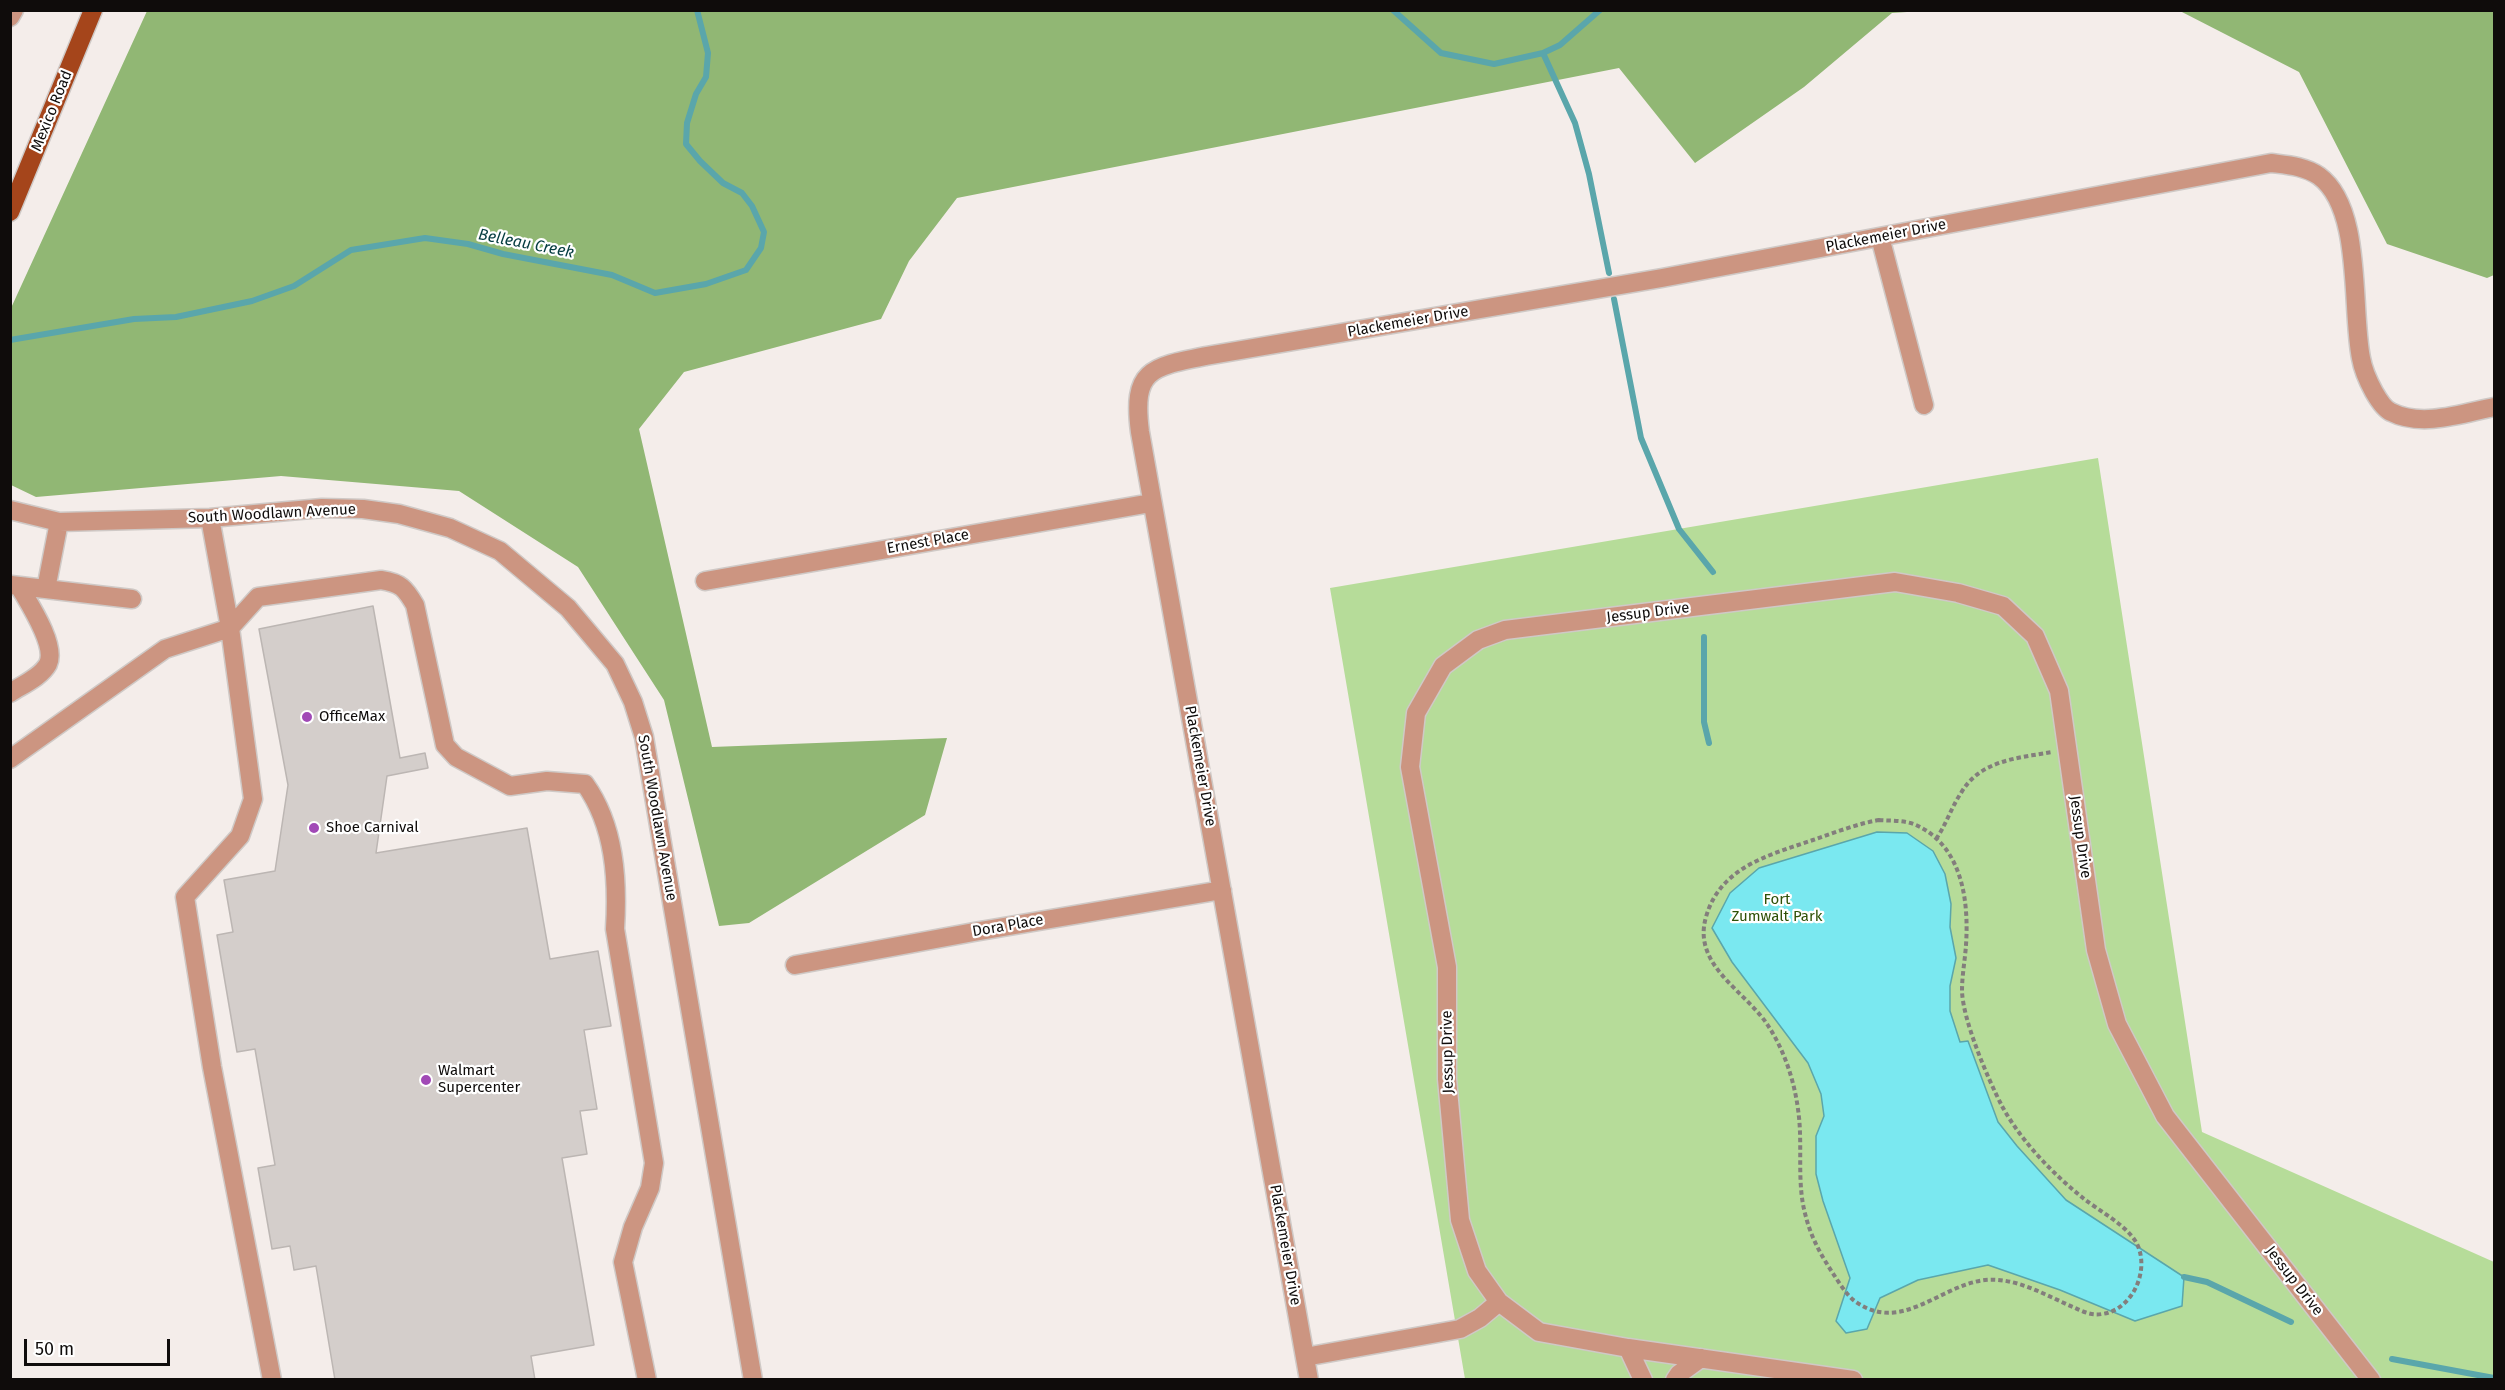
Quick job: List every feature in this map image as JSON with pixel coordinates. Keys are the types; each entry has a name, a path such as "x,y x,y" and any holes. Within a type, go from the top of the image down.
{"main road":[{"name":"Mexico Road","path":"10,212 93,10"}],"street":[{"path":"10,17 14,10"},
{"name":"Plackemeier Drive","path":"1309,1380 1151,503 1136,406 1138,390 1147,376 1163,366 1206,356 1650,280 2271,163 2299,167 2319,175 2333,190 2348,230 2361,358 2377,398 2390,412 2422,419 2494,407"},
{"path":"1880,237 1924,405"},
{"name":"Ernest Place","path":"705,581 1151,503"},
{"name":"South Woodlawn Avenue","path":"10,510 59,522 210,518 322,508 363,509 399,514 450,528 500,551 568,608 615,664 633,702 644,737 753,1380"},
{"path":"210,518 230,628 253,799 240,836 185,897 212,1067 272,1380"},
{"path":"46,589 59,522"},
{"path":"10,759 165,649 230,628 258,597 381,580 396,582 408,592 415,605 445,745 456,757 510,786 547,781 585,784 597,800 611,848 617,891 615,929 654,1163 650,1188 633,1227 623,1262 646,1380"},
{"name":"Jessup Drive","path":"1853,1380 1628,1348 1539,1332 1499,1302 1477,1271 1460,1220 1447,1078 1447,967 1410,766 1416,713 1443,666 1478,640 1505,630 1895,582 1958,593 2003,606 2035,636 2059,691 2096,950 2117,1024 2165,1116 2371,1380"},
{"path":"15,585 132,599"},
{"path":"10,693 36,676 48,663 49,651 43,630 15,585"},
{"name":"Dora Place","path":"795,965 1222,890"},
{"path":"1305,1357 1460,1329 1480,1318 1499,1302"},
{"path":"1628,1348 1643,1380"},
{"path":"1675,1380 1679,1374 1701,1358"}],"path":[{"path":"1936,839 1968,783 1987,767 2001,761 2067,750"},
{"path":"1879,820 1901,821 1915,824 1936,839 1952,856 1959,872 1966,908 1962,993 1984,1067 2004,1110 2027,1143 2058,1176 2081,1197 2126,1231 2136,1242 2140,1258 2139,1279 2128,1299 2114,1311 2090,1314 2021,1285 1994,1280 1963,1286 1917,1308 1879,1312 1852,1300 1820,1254 1811,1234 1802,1198 1800,1132 1794,1085 1773,1034 1753,1005 1719,974 1708,955 1704,935 1707,914 1725,883 1749,863 1857,826 1879,820"}],"green space":[{"path":"147,10 1922,11 1892,13 1804,87 1695,163 1619,68 957,198 909,261 881,319 684,372 639,429 712,747 947,738 925,815 749,923 719,926 664,700 578,567 459,491 281,476 36,497 11,485 11,308"},
{"path":"2180,11 2494,11 2494,275 2487,278 2387,244 2299,72"},
{"name":"Fort Zumwalt Park","path":"2098,458 2202,1132 2494,1262 2494,1379 1465,1379 1330,588"}],"water":[{"path":"1877,832 1907,833 1933,851 1945,874 1951,904 1950,927 1956,958 1950,986 1950,1011 1960,1042 1968,1041 1998,1122 2066,1200 2184,1277 2182,1306 2135,1321 2060,1290 1988,1265 1918,1280 1880,1298 1867,1329 1846,1333 1836,1321 1850,1278 1816,1174 1816,1136 1824,1116 1821,1094 1808,1063 1732,962 1712,928 1730,893 1759,868"}],"building":[{"name":"Walmart Supercenter","path":"373,606 400,758 425,753 428,768 387,776 376,853 527,828 550,959 598,951 611,1026 584,1030 597,1109 580,1111 587,1154 562,1158 594,1345 531,1356 535,1380 335,1380 316,1266 294,1270 290,1246 272,1249 258,1168 275,1165 255,1049 237,1052 217,935 233,932 224,880 275,871 288,785 259,629"}],"waterway":[{"name":"Belleau Creek","path":"10,340 134,319 176,317 252,301 294,286 351,250 425,238 468,244 503,254 612,275 655,293 706,284 746,270 761,248 764,232 752,206 742,193 723,183 686,144 687,123 696,94 706,77 708,53 697,10"},
{"name":"Belleau Creek","path":"1393,10 1441,53 1494,64 1543,53 1560,45 1600,10"},
{"path":"1543,53 1575,123 1589,174 1609,273"},
{"path":"1614,299 1641,438 1679,529 1713,572"},
{"path":"1704,637 1704,722 1709,743"},
{"path":"2184,1277 2207,1282 2291,1322"},
{"path":"2392,1359 2494,1378"}],"place":[{"name":"OfficeMax","path":"307,717"},
{"name":"Shoe Carnival","path":"314,828"},
{"name":"Walmart Supercenter","path":"426,1080"}]}
